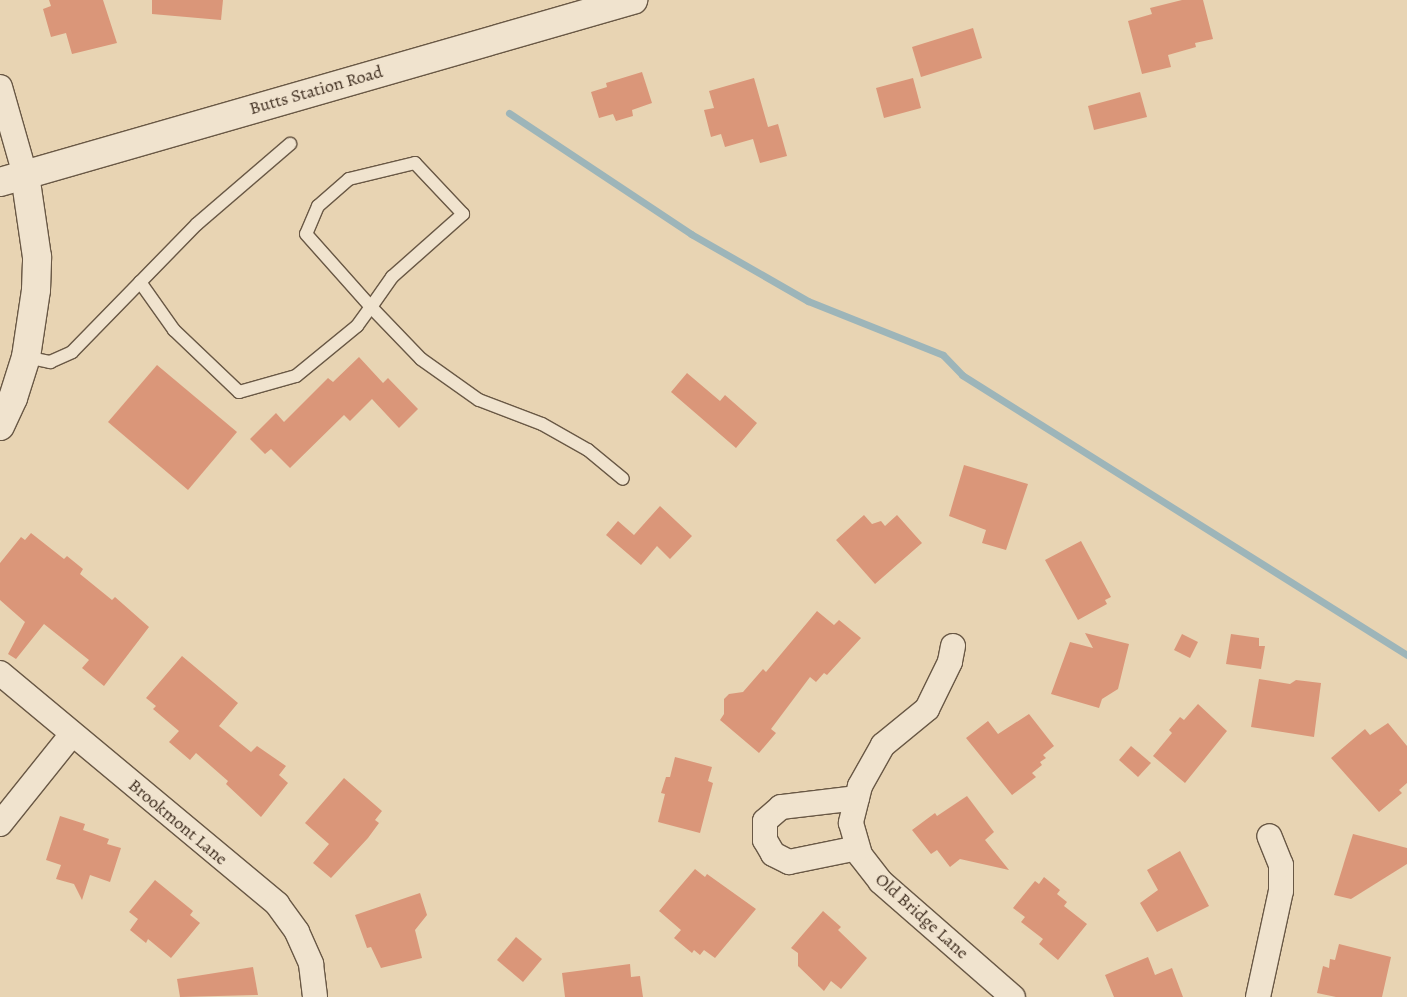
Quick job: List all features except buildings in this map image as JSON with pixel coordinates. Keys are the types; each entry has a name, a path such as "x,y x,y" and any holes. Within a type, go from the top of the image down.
{"main road":[{"name":"Butts Station Road","path":"13,178 633,0"},
{"path":"0,426 13,398 26,357 37,257 13,178"}],"street":[{"path":"0,87 13,178"},
{"name":"Old Bridge Lane","path":"953,646 950,662 927,709 883,745 860,786 852,823 858,848 881,882 1013,997"},
{"name":"Brookmont Lane","path":"0,673 277,904 297,932 311,964 315,997"},
{"path":"0,824 72,734"},
{"path":"857,798 781,808 765,821 765,840 773,854 789,862 858,848"},
{"path":"1258,997 1282,891 1281,865 1268,836"}],"lane":[{"path":"26,357 50,362 65,357 196,224 290,144"},
{"path":"140,282 174,330 239,392 296,376 357,326 371,307 392,278 463,214 415,163 349,179 318,206 306,234 371,307 421,359 472,395 542,424 588,450 623,479"}],"waterway":[{"path":"509,113 691,234 808,301 943,355 962,375 1407,655"}]}
